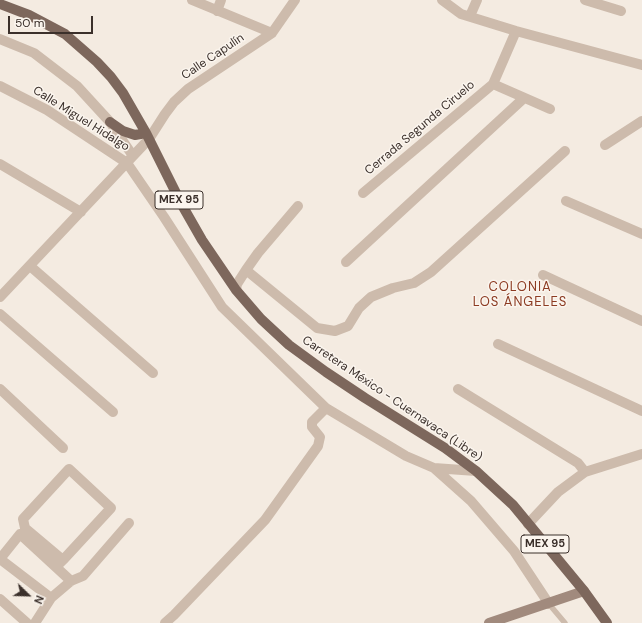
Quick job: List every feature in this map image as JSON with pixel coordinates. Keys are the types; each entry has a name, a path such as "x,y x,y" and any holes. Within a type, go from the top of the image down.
{"main road":[{"name":"Carretera México - Cuernavaca (Libre)","path":"0,4 29,15 65,34 97,62 123,93 148,136 182,205 202,240 236,290 261,319 289,345 326,372 364,398 445,448 476,471 513,505 584,592 603,621"},
{"path":"110,122 123,131 136,136 148,136"},
{"path":"489,623 584,592"}],"street":[{"path":"192,0 272,33"},
{"path":"217,11 221,0"},
{"name":"Calle Capulín","path":"0,297 130,159 174,102 188,89 272,33 295,0"},
{"path":"442,0 461,14 516,31 642,65"},
{"path":"470,16 477,0"},
{"path":"585,0 621,11"},
{"path":"516,31 493,84 550,109"},
{"path":"0,39 34,53 77,86 110,122 164,217 222,307 326,408 406,456 434,468 471,501 514,551 549,604"},
{"name":"Cerrada Segunda Ciruelo","path":"364,193 493,84"},
{"name":"Calle Miguel Hidalgo","path":"0,86 47,110 130,159"},
{"path":"346,262 524,98"},
{"path":"606,145 642,121"},
{"path":"246,270 317,328 335,331 348,326 358,308 371,297 393,288 414,283 431,272 566,151"},
{"path":"0,164 81,212"},
{"path":"566,201 642,234"},
{"path":"236,290 237,284 258,253 298,206"},
{"path":"30,266 153,373"},
{"path":"543,275 642,321"},
{"path":"0,314 113,412"},
{"path":"498,344 642,411"},
{"path":"0,389 63,448"},
{"path":"458,389 578,464 585,472"},
{"path":"164,623 174,615 265,520 318,446 320,437 312,427 312,422 326,408"},
{"path":"528,524 558,492 585,472 642,454"},
{"path":"59,564 111,508 69,468 23,519 25,528 59,564 71,581"},
{"path":"434,468 476,471"},
{"path":"35,623 51,598 71,581 83,576 129,523"},
{"path":"51,598 0,559 20,534 59,564"},
{"path":"0,599 27,623"}],"lane":[{"path":"549,604 565,623"}],"district":[{"name":"COLONIA LOS ÁNGELES","path":"520,296"}]}
